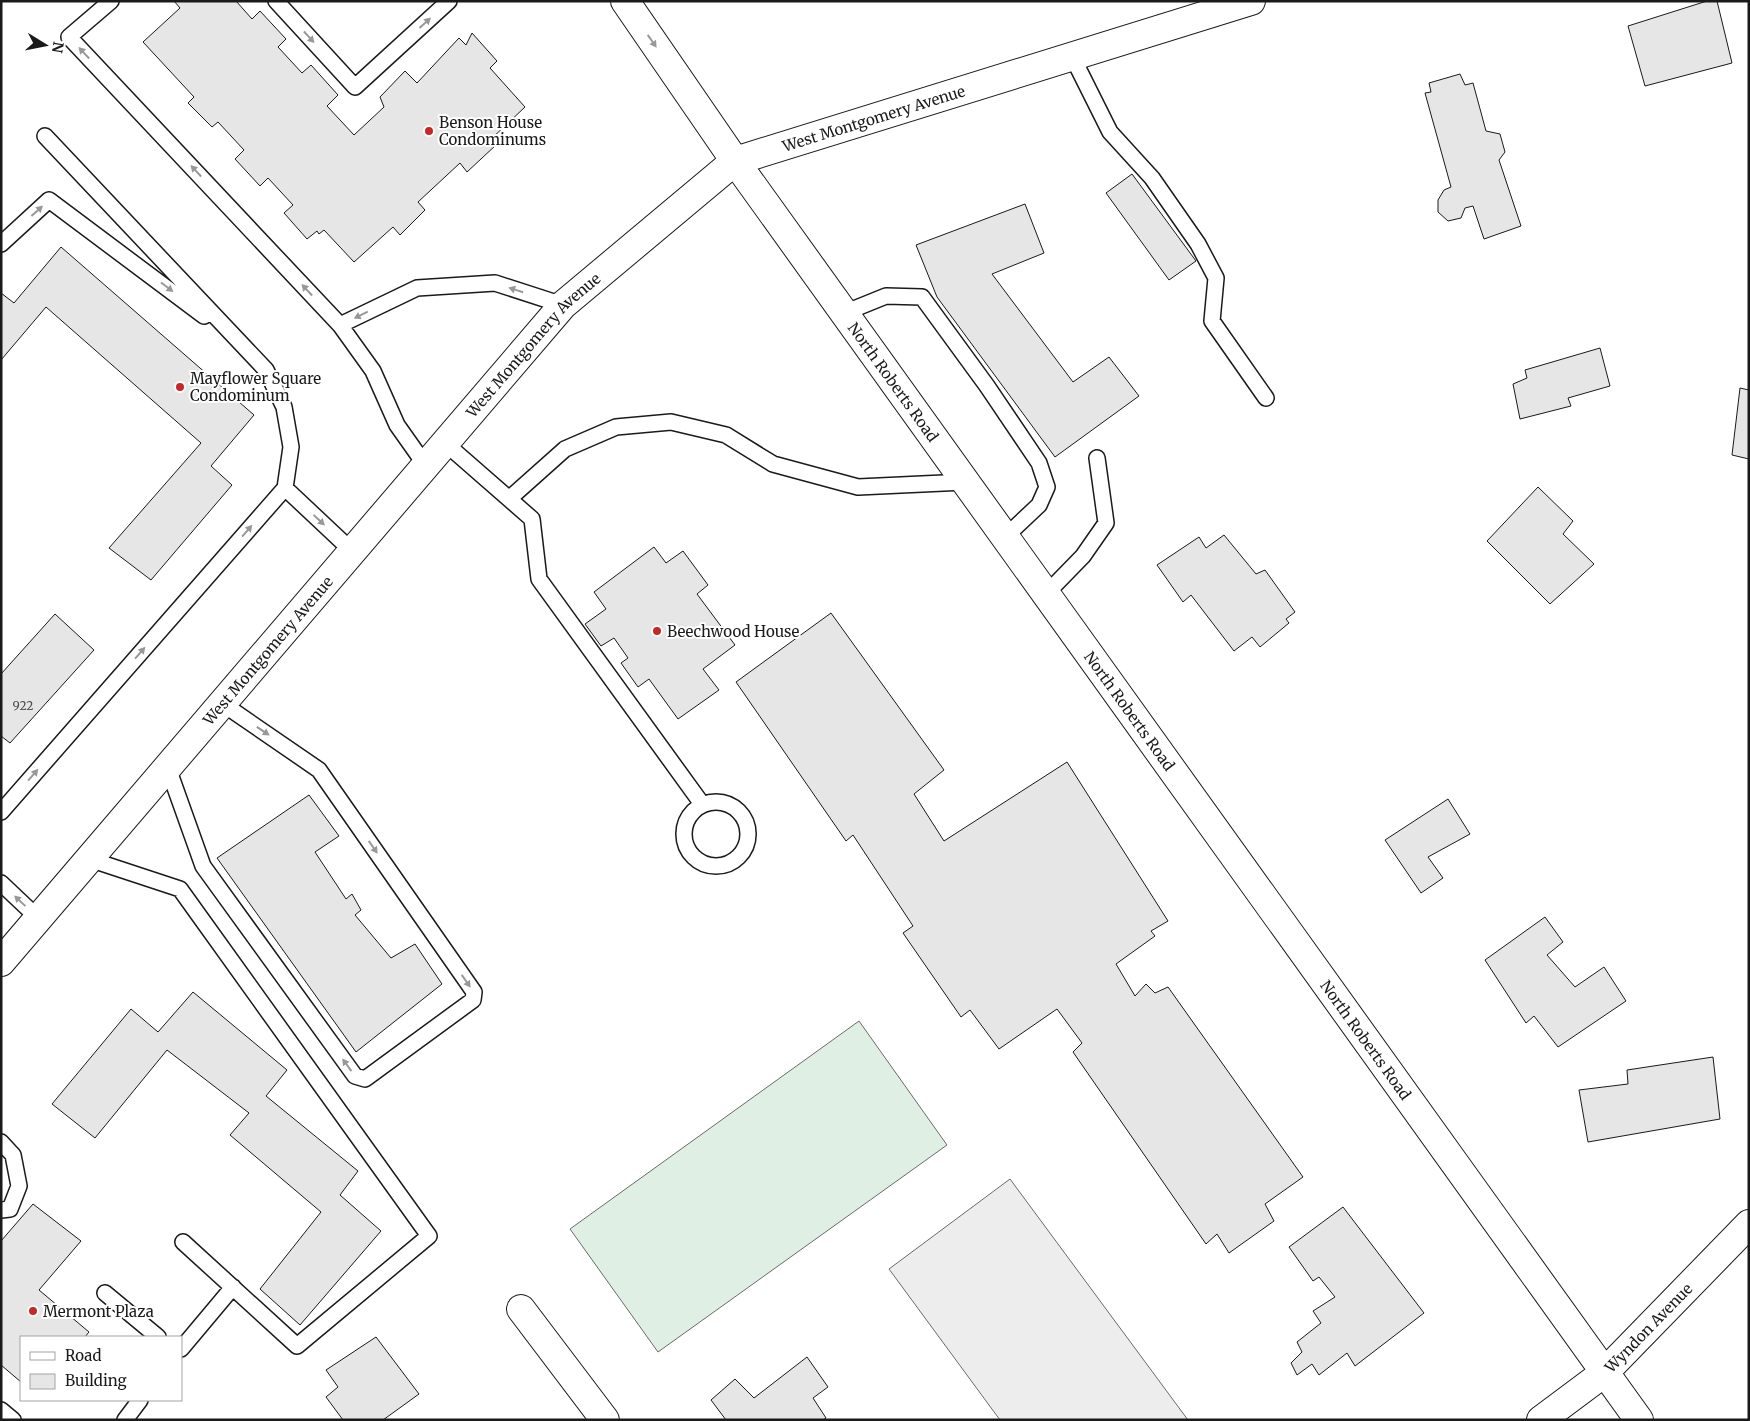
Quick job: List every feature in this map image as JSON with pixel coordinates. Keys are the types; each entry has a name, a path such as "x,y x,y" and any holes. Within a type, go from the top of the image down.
{"street":[{"name":"North Roberts Road","path":"625,1 734,161 1639,1420"},
{"name":"West Montgomery Avenue","path":"1,962 563,305 734,161 1250,1"},
{"name":"Wyndon Avenue","path":"1540,1420 1604,1373 1749,1224"},
{"path":"521,1309 605,1420"}],"lane":[{"path":"112,1 69,37 340,325 373,371 397,425 426,466"},
{"path":"276,1 355,87 449,1"},
{"path":"1072,56 1110,132 1152,178 1198,244 1216,278 1212,321 1266,398"},
{"path":"1,812 285,488 291,447 284,407 266,370 45,136"},
{"path":"1,244 50,200 237,340"},
{"path":"340,325 417,288 495,283 563,305"},
{"path":"844,313 886,296 922,297 987,386 1039,463 1048,487 1039,505 1005,537"},
{"path":"509,499 565,449 616,427 672,422 726,435 773,464 858,487 965,482"},
{"path":"445,442 532,519 539,579 702,804"},
{"path":"1045,594 1083,556 1106,522 1097,458"},
{"path":"285,488 352,551"},
{"path":"168,768 203,866 355,1076 365,1079 473,1000 474,992 319,770 222,704"},
{"path":"714,800 727,802 738,809 746,819 749,831 747,844 740,856 730,863 718,866 705,864 694,858 686,848 683,836 685,823 692,812 702,804 714,800"},
{"path":"89,859 180,889 429,1236 296,1346 183,1242"},
{"path":"1,883 39,919"},
{"path":"1,1142 13,1156 19,1186 10,1209 1,1210"},
{"path":"182,1348 233,1287"},
{"path":"104,1292 157,1336"},
{"path":"124,1420 139,1401"},
{"path":"1,1410 13,1420"}],"green space":[{"path":"859,1021 947,1145 658,1352 570,1229"}],"shaded area":[{"path":"1010,1179 1188,1420 1000,1420 889,1269"}],"building":[{"name":"Benson House Condominums","path":"174,1 236,1 252,19 260,11 286,39 278,47 302,73 311,65 338,95 327,106 354,135 384,107 380,97 405,71 417,83 459,38 466,45 472,33 497,61 490,68 525,107 490,140 496,145 467,172 460,163 418,202 425,210 400,235 393,227 354,262 324,230 319,234 317,231 307,239 284,213 293,205 268,178 260,186 235,159 244,150 218,122 212,127 188,103 194,97 143,42 180,8"},
{"path":"1707,1 1717,1 1732,63 1645,86 1628,26"},
{"path":"1460,74 1465,85 1473,83 1486,131 1500,134 1505,152 1499,160 1521,226 1484,239 1473,206 1465,208 1461,218 1448,221 1438,212 1438,200 1444,190 1451,187 1425,93 1431,92 1429,83"},
{"path":"1132,174 1196,261 1169,280 1106,193"},
{"path":"1025,204 1044,253 992,274 1073,382 1109,357 1139,396 1055,457 937,297 916,245"},
{"name":"Mayflower Square Condominum","path":"61,247 254,415 211,466 232,485 151,580 109,548 201,443 46,307 1,360 1,293 14,303"},
{"path":"1600,348 1610,386 1568,398 1571,406 1520,419 1513,384 1527,378 1525,370"},
{"path":"1740,388 1749,390 1749,459 1732,455"},
{"path":"1538,487 1573,521 1563,534 1594,564 1550,604 1487,541"},
{"path":"1224,535 1256,574 1265,570 1295,612 1286,619 1289,623 1260,647 1252,637 1234,651 1191,595 1183,602 1157,565 1199,537 1206,548"},
{"name":"Beechwood House","path":"654,547 666,563 683,551 708,585 697,594 735,645 703,669 719,690 678,719 649,679 638,687 621,663 628,658 614,638 601,646 585,624 606,609 594,592"},
{"path":"831,613 944,770 914,794 944,841 1067,762 1168,921 1151,931 1155,936 1116,964 1135,996 1146,984 1155,993 1168,987 1303,1177 1265,1204 1274,1221 1229,1253 1217,1234 1206,1244 1073,1052 1082,1043 1057,1009 999,1049 970,1010 961,1017 903,933 913,926 853,835 846,841 736,682"},
{"path":"55,614 94,650 10,743 1,736 1,674"},
{"path":"309,795 339,836 315,852 346,899 352,894 361,910 355,915 391,958 415,944 442,984 356,1052 217,858"},
{"path":"1448,799 1470,834 1428,857 1443,878 1421,893 1385,840"},
{"path":"1545,917 1563,942 1547,955 1575,987 1604,967 1626,1001 1558,1047 1534,1016 1526,1023 1485,960"},
{"path":"193,992 287,1070 266,1096 358,1171 340,1195 381,1231 300,1325 260,1289 321,1212 230,1135 249,1113 167,1050 95,1138 52,1104 131,1009 158,1032"},
{"path":"1713,1057 1720,1119 1588,1142 1579,1090 1628,1084 1627,1070"},
{"name":"Mermont Plaza","path":"33,1204 81,1241 39,1290 89,1332 86,1336 20,1336 20,1381 1,1365 1,1241"},
{"path":"1343,1207 1424,1313 1355,1366 1347,1353 1319,1375 1312,1364 1297,1375 1291,1363 1302,1352 1297,1342 1321,1323 1313,1311 1335,1297 1319,1277 1313,1281 1289,1247"},
{"path":"376,1337 419,1394 383,1420 343,1420 326,1397 338,1387 326,1370"},
{"path":"807,1357 828,1387 813,1398 826,1418 823,1420 726,1420 711,1400 735,1379 754,1398"}],"place":[{"name":"Benson House Condominums","path":"429,131"},
{"name":"Mayflower Square Condominum","path":"180,387"},
{"name":"Beechwood House","path":"657,631"},
{"name":"Mermont Plaza","path":"33,1311"}]}
